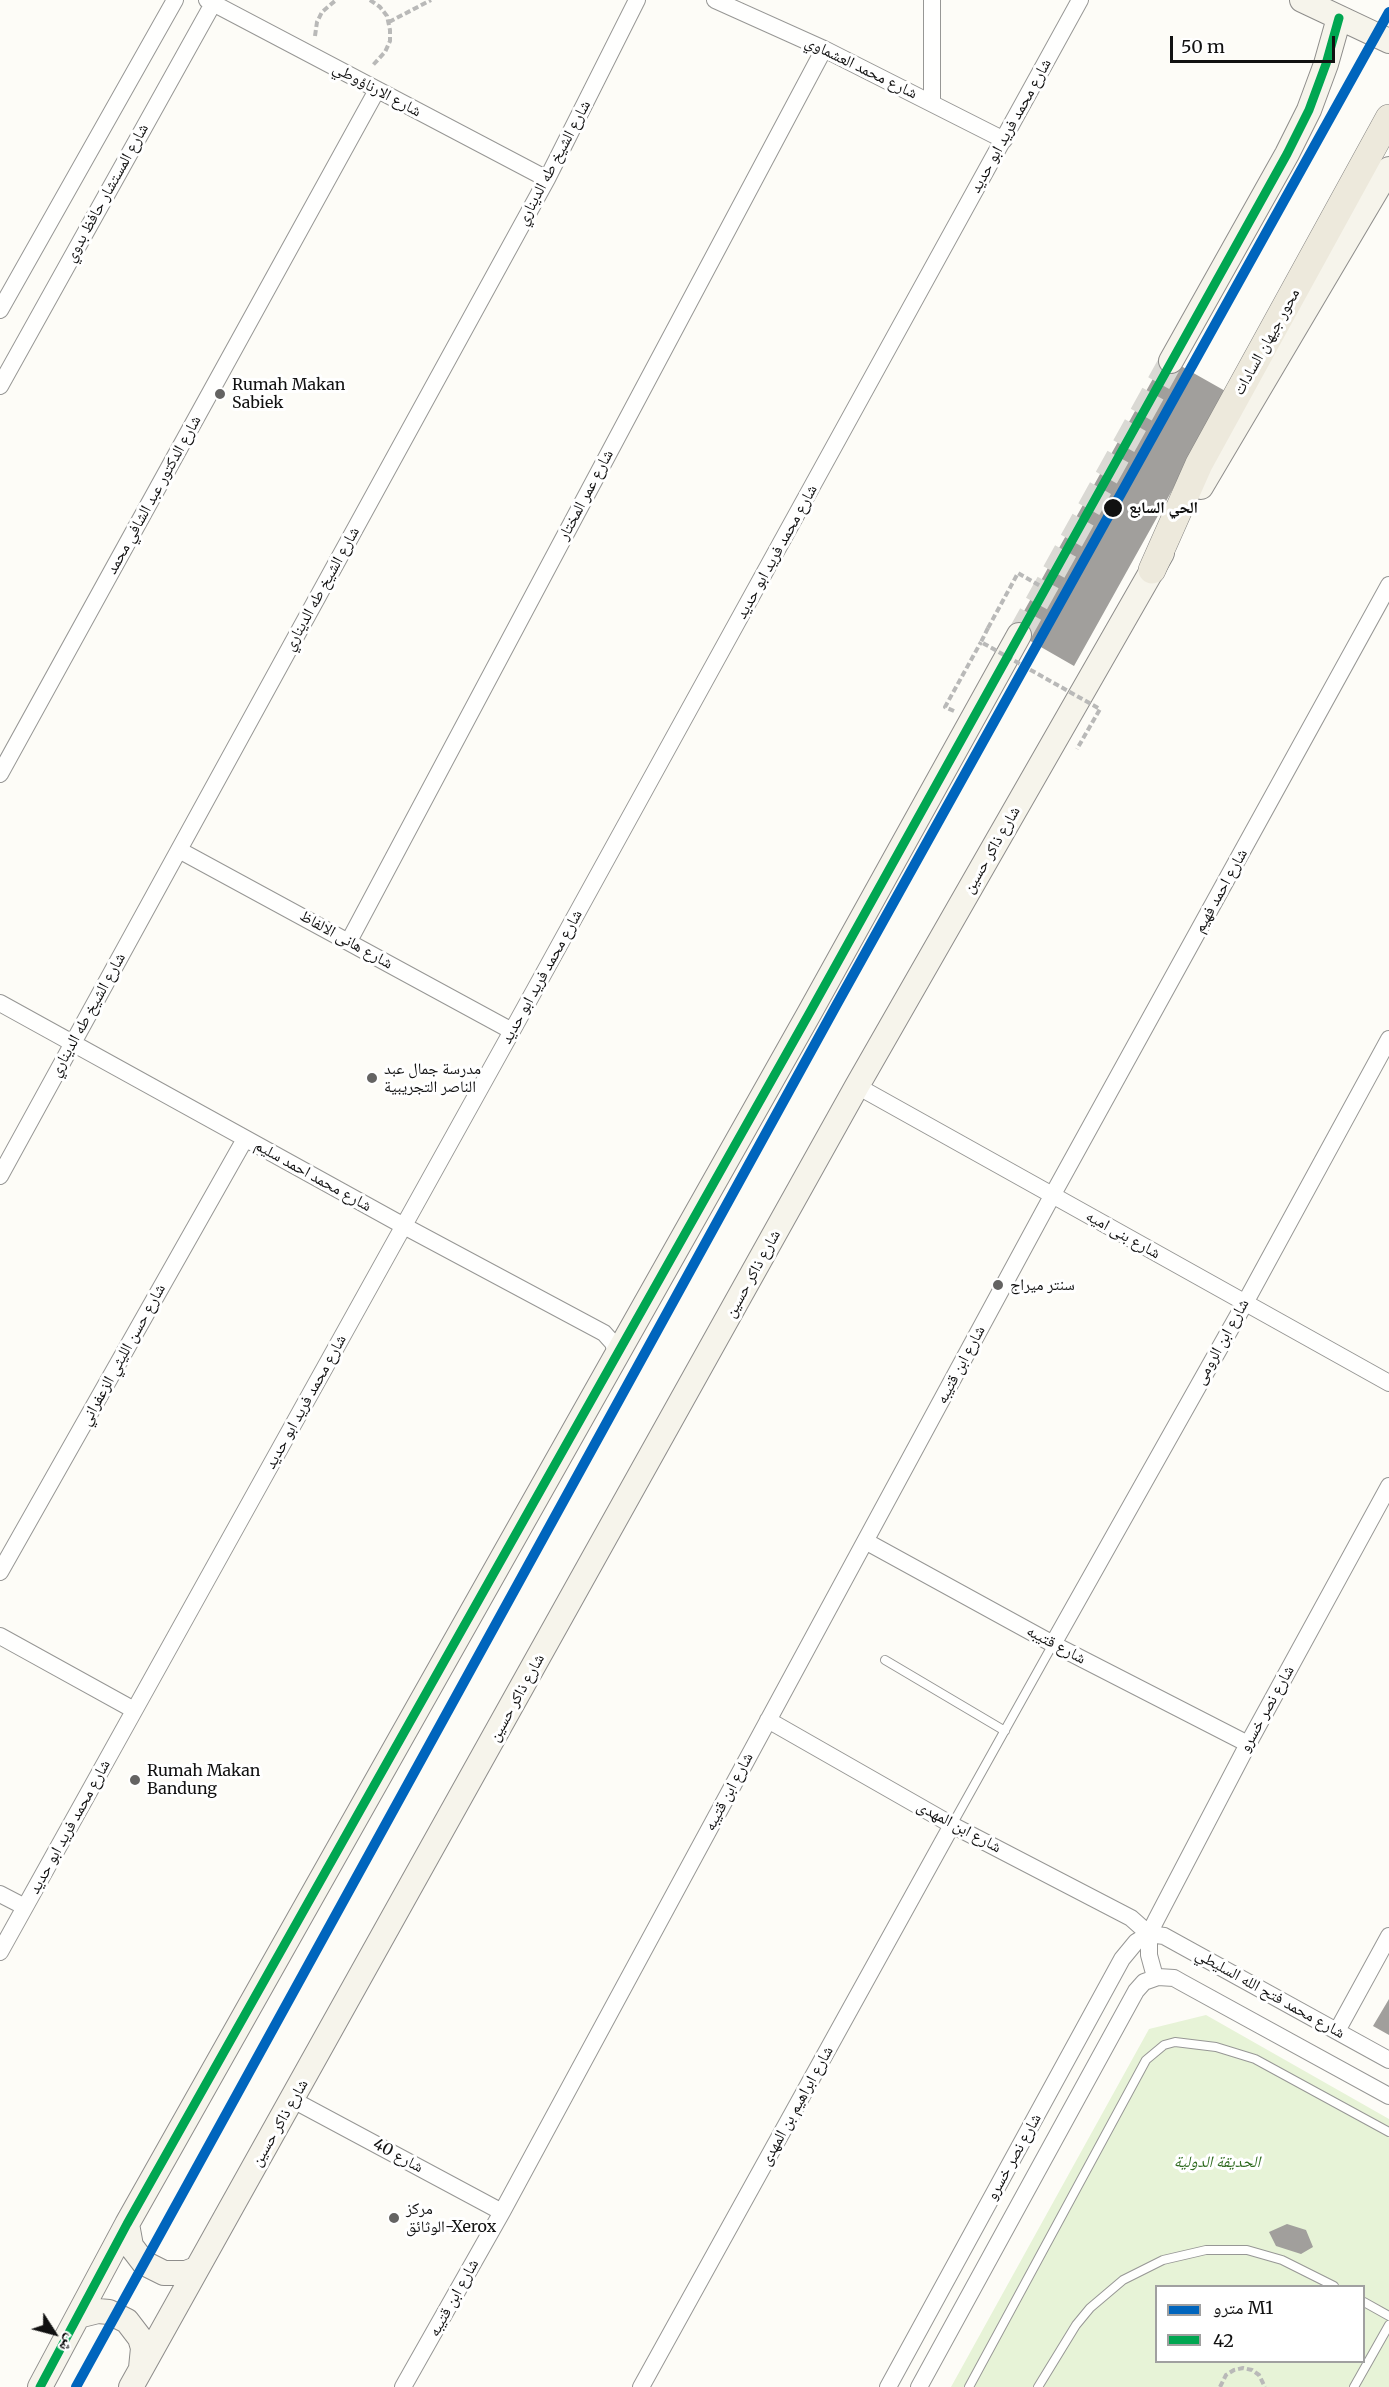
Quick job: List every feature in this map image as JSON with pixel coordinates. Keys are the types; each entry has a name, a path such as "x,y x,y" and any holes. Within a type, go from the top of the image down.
{"main road":[{"path":"1302,0 1389,41"},
{"path":"1171,361 1287,154 1309,110 1326,64 1339,18"},
{"name":"محور جيهان السادات","path":"1152,570 1199,464 1389,118"},
{"name":"شارع ذاكر حسين","path":"136,2378 857,1086 1152,570 1389,168"},
{"path":"40,2387 127,2224 1019,635"},
{"path":"127,2224 131,2246 136,2255 153,2270 175,2274 196,2269"},
{"path":"78,2316 98,2311 118,2315 127,2321 140,2337 143,2348 136,2378"}],"street":[{"path":"0,310 176,0"},
{"name":"شارع الشيخ طه الديناري","path":"0,1176 547,179 637,0"},
{"name":"شارع محمد العشماوي","path":"715,0 747,7 824,49 1004,140"},
{"path":"932,0 932,103"},
{"name":"شارع محمد فريد ابو حديد","path":"0,1952 512,1031 1080,0"},
{"name":"شارع الارناؤوطي","path":"212,1 547,179"},
{"name":"شارع المستشار حافظ بدوي","path":"0,386 212,1"},
{"name":"شارع عمر المختار","path":"349,941 824,49"},
{"name":"شارع الدكتور عبد الشافي محمد","path":"0,774 377,90"},
{"name":"شارع احمد فهيم","path":"1052,1196 1389,585"},
{"name":"شارع هانى الالفاظ","path":"179,850 512,1031"},
{"name":"شارع محمد احمد سليم","path":"0,1004 604,1333 613,1343 616,1356"},
{"name":"شارع ابن الرومى","path":"1053,1644 1245,1303 1389,1039"},
{"name":"شارع بنى اميه","path":"857,1086 1389,1383"},
{"name":"شارع حسن الليثي الزعفراني","path":"0,1572 245,1139"},
{"name":"شارع ابن قتيبه","path":"403,2387 502,2212 867,1542 1052,1196"},
{"name":"شارع نصر خسرو","path":"888,2387 1128,1950 1149,1934 1248,1744 1389,1486"},
{"name":"شارع قتيبه","path":"867,1542 1053,1644 1248,1744"},
{"path":"0,1636 134,1710"},
{"name":"شارع ابن المهدى","path":"768,1720 952,1825 1131,1918 1149,1934"},
{"name":"شارع ابراهيم بن المهدى","path":"641,2387 952,1825"},
{"path":"0,1894 25,1907"},
{"path":"1131,1918 1148,1915 1162,1907"},
{"path":"1149,1934 1149,1955 1155,1977"},
{"name":"شارع محمد فتح الله السليطي","path":"1149,1934 1164,1936 1389,2060"},
{"path":"1336,2031 1389,1936"},
{"path":"1114,1976 1136,1991"},
{"name":"شارع نصر خسرو","path":"919,2387 1136,1991 1144,1982 1155,1977"},
{"name":"شارع محمد فتح الله السليطي","path":"1155,1977 1166,1977 1181,1982 1389,2096"},
{"name":"شارع 40","path":"293,2100 502,2212"}],"lane":[{"path":"952,1825 1053,1644"},
{"path":"885,1660 1005,1731"},
{"path":"969,2387 1146,2060 1154,2051 1164,2045 1186,2042 1229,2050 1255,2059 1389,2132"},
{"path":"1038,2387 1076,2325 1090,2308 1124,2280 1163,2260 1206,2250 1247,2250 1282,2260 1332,2285"},
{"path":"1365,2303 1389,2316"},
{"path":"1354,2387 1389,2325"}],"path":[{"path":"318,58 315,34 317,22 322,12 336,0"},
{"path":"351,76 376,63 390,41 389,22 380,7 370,0"},
{"path":"389,22 431,0"},
{"path":"945,707 1018,573 1044,588"},
{"path":"981,642 1100,709 1077,749"},
{"path":"1220,2387 1226,2375 1243,2368 1259,2375 1265,2387"}],"green space":[{"name":"الحديقة الدولية","path":"1206,2015 1389,2119 1389,2387 951,2387 1149,2029"}],"building":[{"name":"الحي السابع","path":"1165,357 1227,392 1074,666 1013,631"},
{"path":"1389,1999 1389,2035 1373,2026"},
{"path":"1287,2224 1306,2230 1313,2247 1301,2254 1276,2246 1269,2232"}],"tunnel":[{"path":"1019,635 1171,361"}],"metro line":[{"name":"M1","path":"76,2387 837,1004 1389,12"}],"transit line":[{"name":"42","path":"40,2387 127,2224 810,1012 1287,154 1309,110 1326,64 1339,18"}],"place":[{"name":"Rumah Makan Sabiek","path":"220,394"},
{"name":"الحي السابع","path":"1113,508"},
{"name":"مدرسة جمال عبد الناصر التجريبية","path":"372,1078"},
{"name":"سنتر ميراج","path":"998,1285"},
{"name":"Rumah Makan Bandung","path":"135,1780"},
{"name":"مركز الوثائق-Xerox","path":"394,2218"}]}
